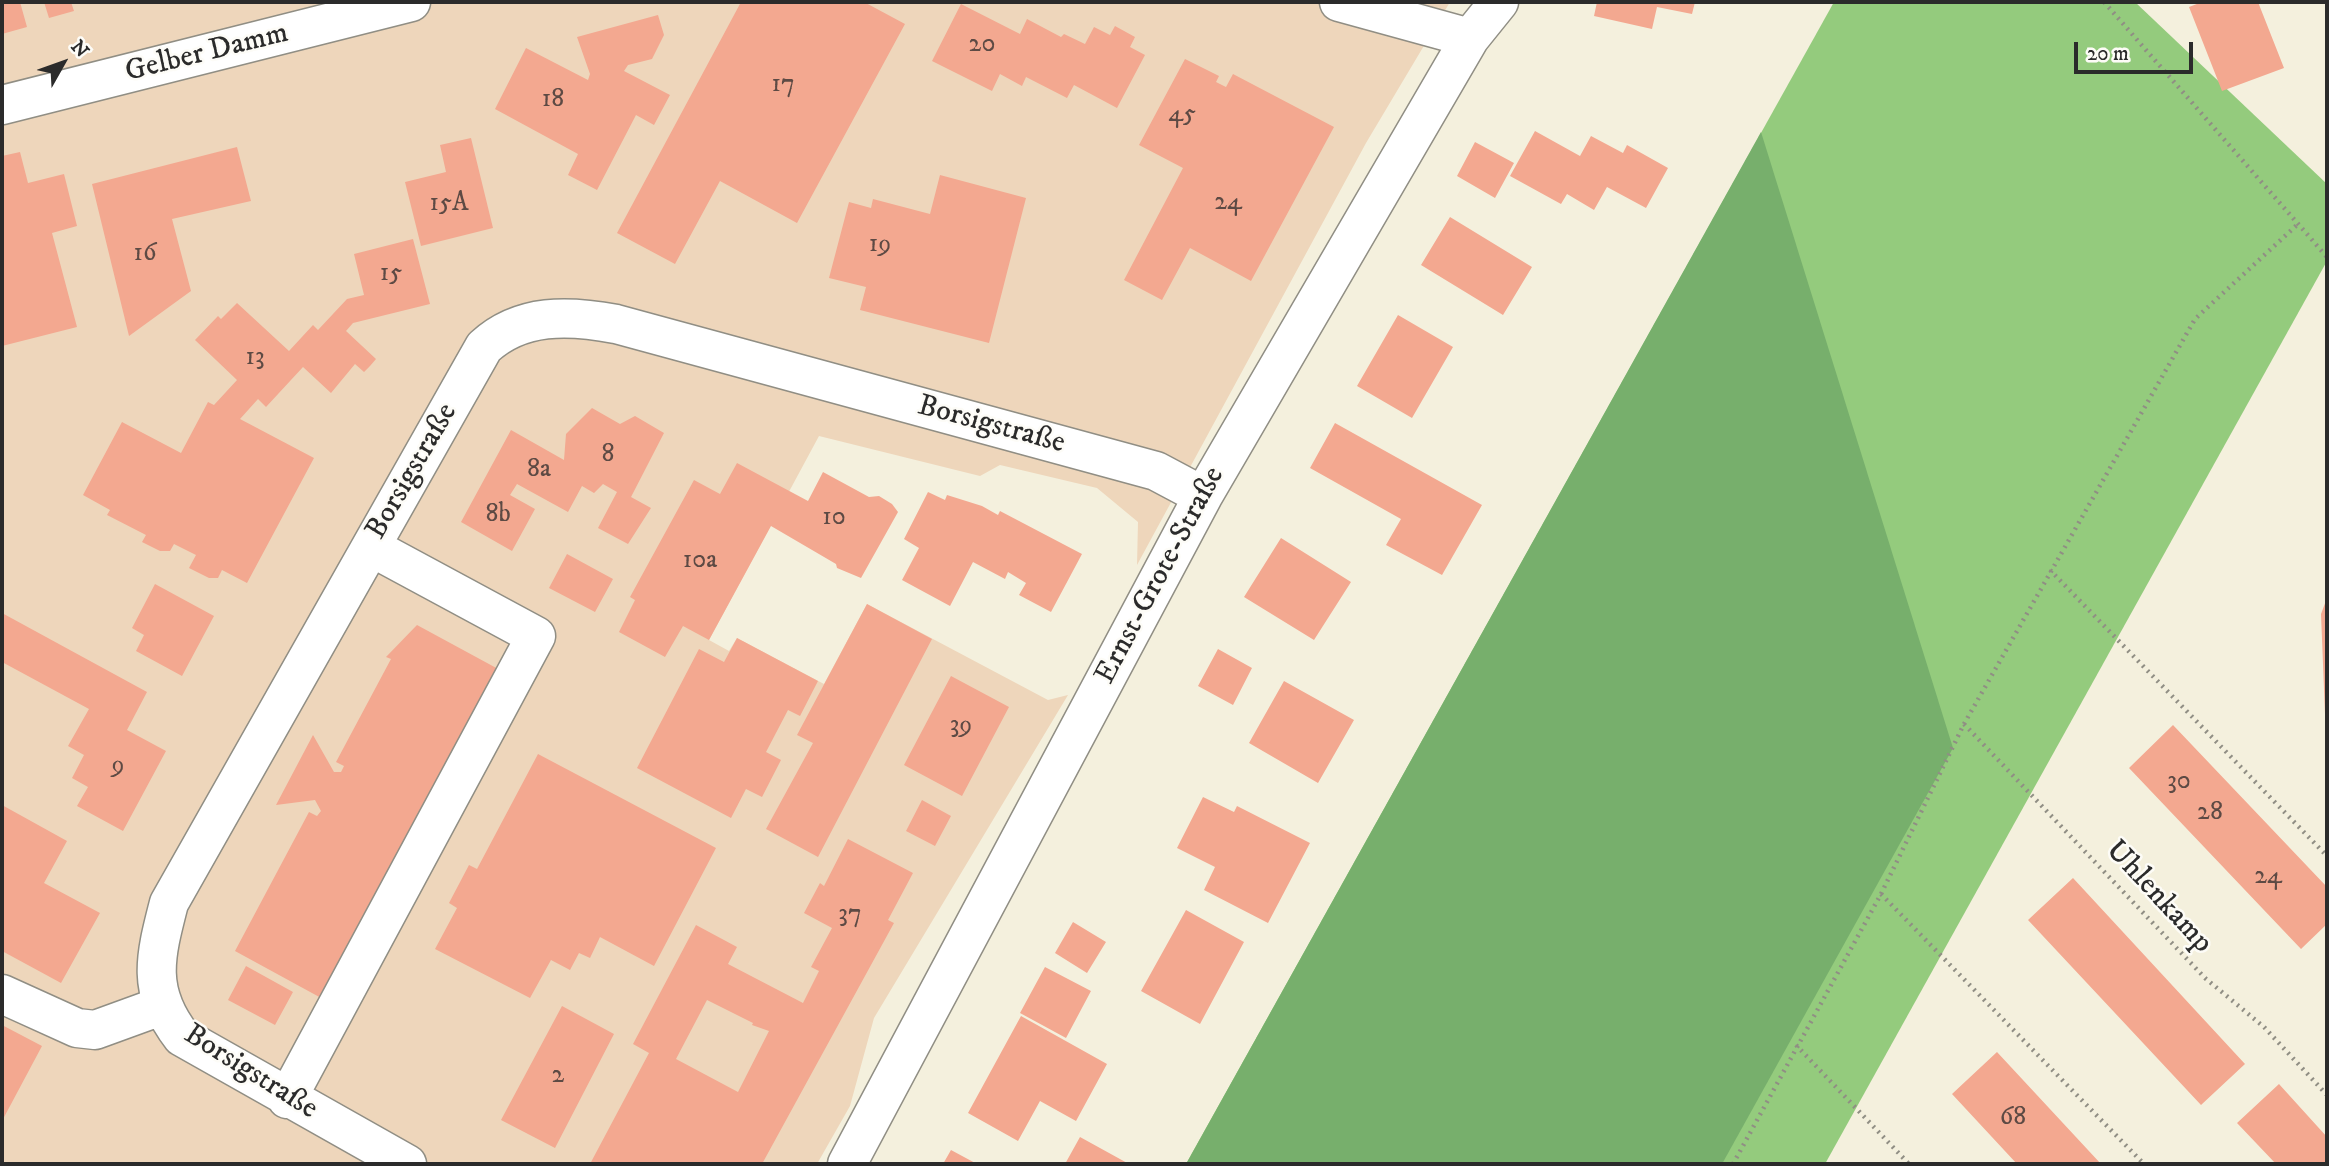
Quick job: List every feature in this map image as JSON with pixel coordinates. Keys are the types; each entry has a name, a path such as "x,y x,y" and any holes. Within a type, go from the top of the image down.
{"street":[{"name":"Gelber Damm","path":"2,105 411,2"},
{"path":"1339,2 1470,38"},
{"name":"Ernst-Grote-Straße","path":"846,1164 1203,496 1470,38 1499,2"},
{"name":"Borsigstraße","path":"407,1164 287,1099 183,1037 161,1006 157,966 169,903 484,347 498,334 517,326 566,317 616,324 1156,471 1203,496"},
{"path":"287,1099 536,636 371,547"},
{"path":"2,994 78,1028 95,1030 161,1006"}],"path":[{"path":"2104,2 2327,257"},
{"path":"1733,1164 1881,894 1964,724 2194,319 2298,224"},
{"path":"2050,570 2327,856"},
{"name":"Uhlenkamp","path":"1964,724 2205,978 2264,1027 2327,1095"},
{"path":"1881,894 2144,1164"},
{"path":"1796,1045 1909,1164"}],"shaded area":[{"path":"2,2 1450,2 1366,143 1137,565 1138,522 1097,488 1000,465 980,476 819,436 709,640 729,651 737,638 824,684 867,604 1048,700 1068,695 874,1018 850,1106 817,1164 2,1164"}],"green space":[{"path":"1834,2 2135,2 2327,184 2327,261 1825,1164 1186,1164"},
{"path":"1761,132 1953,748 1722,1164 1186,1164"}],"building":[{"path":"2,2 20,2 27,27 2,34"},
{"path":"44,2 71,2 74,11 49,18"},
{"path":"741,2 864,2 905,24 797,223 720,181 675,264 617,233"},
{"path":"1597,2 1695,2 1692,14 1657,7 1652,29 1594,16"},
{"path":"2202,2 2258,2 2284,68 2222,91 2189,7"},
{"path":"961,4 1020,34 1027,19 1061,37 1064,34 1085,44 1094,27 1110,35 1115,26 1135,37 1130,47 1145,55 1117,108 1074,85 1067,98 1026,77 1022,86 1000,74 992,91 932,61"},
{"path":"658,15 664,35 652,59 628,65 624,71 670,95 654,125 636,115 597,190 568,175 578,154 495,109 526,48 588,80 590,74 577,37"},
{"path":"1185,59 1219,76 1216,82 1226,87 1233,74 1334,127 1251,281 1190,248 1162,300 1124,280 1183,168 1139,145"},
{"path":"1535,131 1580,156 1591,136 1623,153 1627,145 1668,168 1646,208 1607,187 1594,210 1567,194 1561,204 1510,176"},
{"path":"471,138 493,228 421,246 405,182 446,172 440,145"},
{"path":"1475,142 1514,163 1495,198 1457,176"},
{"path":"237,147 251,201 172,219 191,291 129,336 92,184"},
{"path":"20,152 28,183 64,174 77,226 52,233 77,327 2,346 2,156"},
{"path":"940,175 1026,198 989,343 860,310 866,287 829,278 849,202 871,208 873,199 930,214"},
{"path":"1450,217 1532,267 1503,315 1421,265"},
{"path":"413,239 430,304 353,323 346,331 376,359 364,372 355,364 331,393 303,367 266,407 258,399 240,419 314,458 247,583 222,570 218,578 209,578 189,568 196,555 174,544 170,551 160,551 142,542 146,535 107,515 110,510 83,495 122,422 181,453 208,402 214,405 237,380 195,340 218,316 221,319 237,303 289,351 313,325 318,330 347,299 364,295 354,254"},
{"path":"1398,315 1453,347 1412,418 1357,386"},
{"path":"592,408 620,424 635,416 664,433 631,497 651,508 628,544 598,528 617,492 603,484 594,493 582,486 568,512 517,484 510,495 535,509 512,551 461,522 511,430 564,460 566,434"},
{"path":"1335,423 1482,505 1442,575 1386,545 1401,519 1310,468"},
{"path":"737,463 808,501 823,472 869,497 879,496 892,504 898,512 861,578 837,568 836,564 771,526 709,640 683,626 665,657 619,632 635,600 630,597 694,480 720,494"},
{"path":"928,492 945,500 947,495 982,506 998,515 1000,511 1082,554 1051,612 1019,595 1026,583 1008,572 1005,579 973,562 950,606 902,580 919,548 904,539"},
{"path":"1281,538 1351,582 1314,640 1244,597"},
{"path":"567,554 613,579 595,612 549,588"},
{"path":"155,584 214,616 182,676 136,651 144,635 132,628"},
{"path":"2327,598 2327,714 2325,714 2321,614"},
{"path":"867,604 932,639 818,857 766,829 813,743 797,735"},
{"path":"2,613 147,692 127,730 166,751 123,831 77,806 88,787 72,778 84,755 68,746 89,709 2,662"},
{"path":"417,625 500,670 323,999 235,951 309,812 317,816 321,811 315,800 276,805 313,735 334,772 341,772 344,766 336,762 391,659 386,657"},
{"path":"737,638 818,681 800,716 788,710 766,752 781,760 762,797 746,789 731,818 637,768 699,649 724,662"},
{"path":"1218,649 1252,668 1233,705 1198,686"},
{"path":"951,676 1009,707 962,796 904,765"},
{"path":"1284,681 1354,720 1318,783 1249,743"},
{"path":"2173,725 2327,887 2327,924 2301,949 2129,768"},
{"path":"538,754 716,848 654,966 600,937 590,958 579,953 570,970 551,960 530,998 435,949 457,908 449,903 469,865 477,869"},
{"path":"1203,797 1234,812 1237,806 1310,843 1268,923 1204,890 1215,867 1177,848"},
{"path":"922,800 951,816 935,846 906,831"},
{"path":"2,805 67,841 44,883 100,913 61,983 2,951"},
{"path":"848,839 913,873 888,920 894,923 762,1164 590,1164 649,1053 633,1044 696,925 737,947 728,964 803,1003 819,971 811,967 832,928 804,913 820,883 824,886","holes":["707,1000 753,1023 752,1025 769,1031 738,1092 676,1059"]},
{"path":"2073,878 2245,1064 2201,1105 2028,920"},
{"path":"1186,910 1244,942 1200,1024 1141,991"},
{"path":"1073,922 1106,942 1087,973 1055,953"},
{"path":"246,966 293,992 275,1025 228,1000"},
{"path":"1045,967 1091,991 1066,1038 1020,1013"},
{"path":"562,1006 614,1034 555,1148 501,1120"},
{"path":"1021,1016 1107,1064 1076,1121 1040,1101 1018,1141 968,1113"},
{"path":"2,1025 42,1046 2,1121"},
{"path":"1997,1052 2101,1164 2017,1164 1952,1094"},
{"path":"2279,1084 2327,1137 2327,1164 2276,1164 2237,1123"},
{"path":"1080,1137 1129,1164 1065,1164"},
{"path":"951,1150 977,1164 943,1164"}]}
